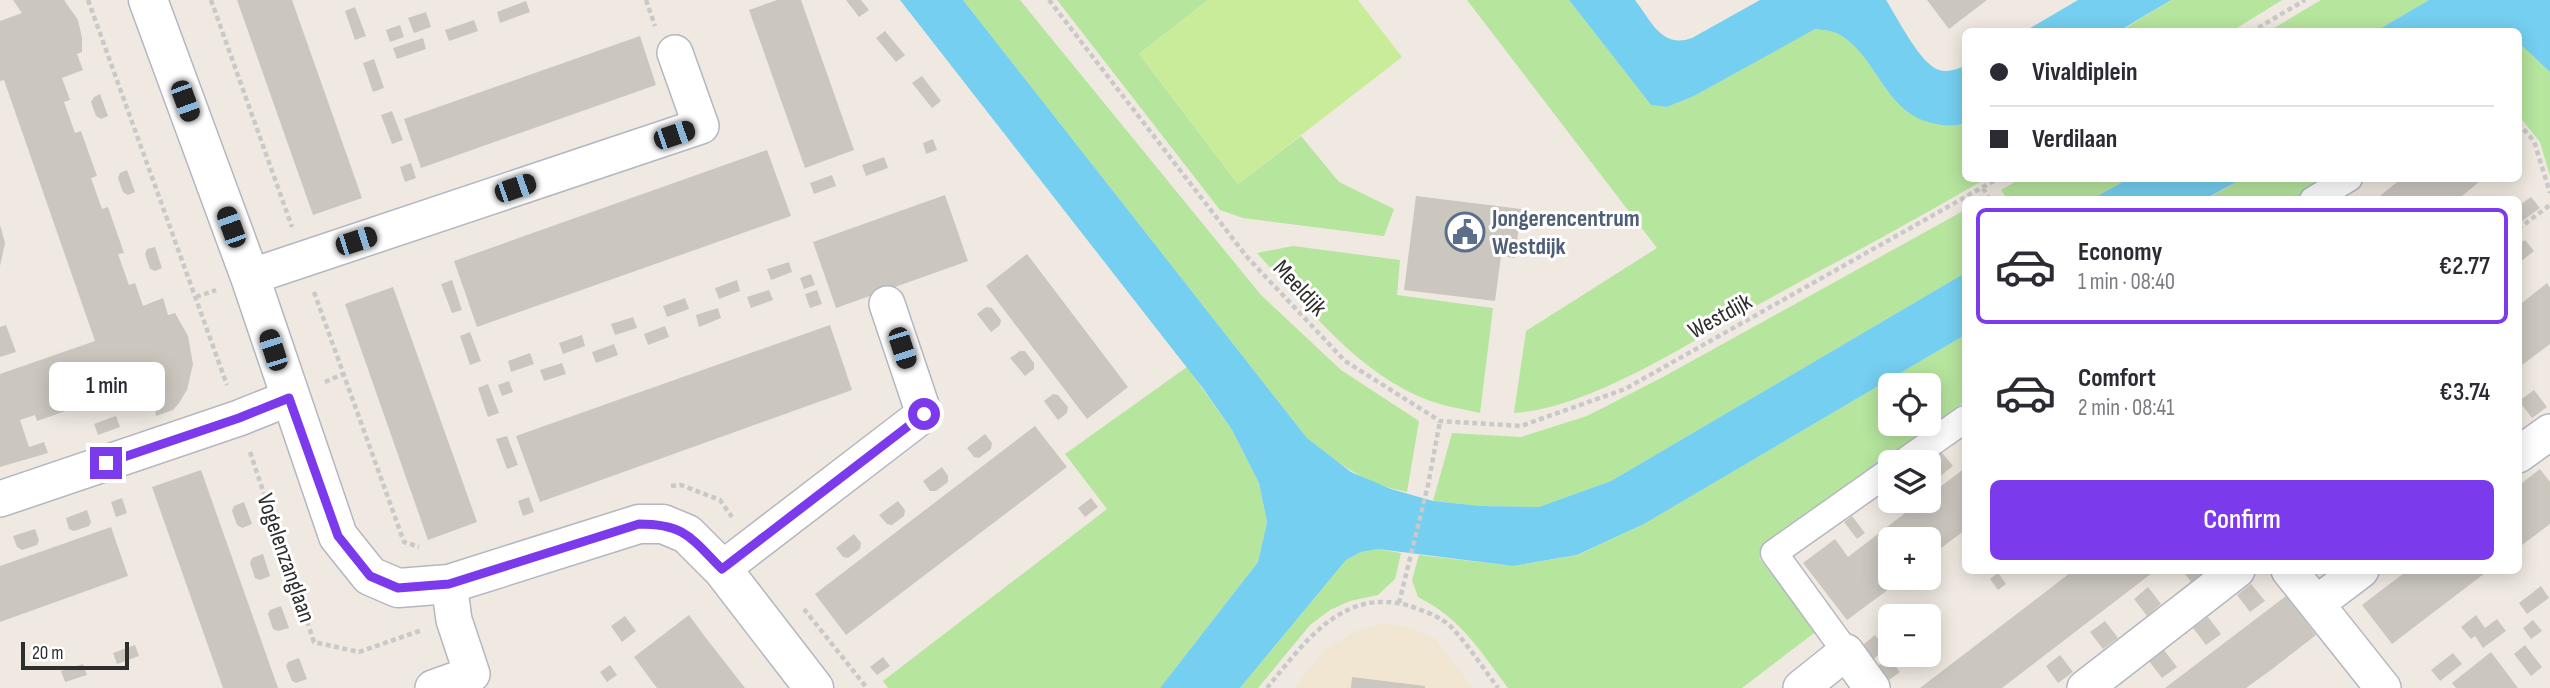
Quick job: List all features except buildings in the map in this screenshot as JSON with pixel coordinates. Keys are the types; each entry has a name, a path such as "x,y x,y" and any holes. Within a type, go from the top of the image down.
{"street":[{"path":"148,0 250,277 338,536 370,576 398,588 451,602 639,524 663,524 687,534 722,569 814,688"},
{"path":"250,277 701,126 675,53"},
{"path":"2320,196 2342,182"},
{"path":"722,569 924,414 887,304"},
{"path":"0,499 239,418 289,398"},
{"path":"1921,450 1962,421"},
{"path":"2522,452 2550,432"},
{"path":"1872,688 1774,553 1878,479"},
{"path":"2085,688 2232,574"},
{"path":"2292,574 2383,688"},
{"path":"2316,604 2356,574"},
{"path":"433,688 472,674 451,602"},
{"path":"1801,688 1846,652"}],"path":[{"name":"Vogelenzanglaan","path":"88,0 239,418 314,642 359,652 451,602"},
{"path":"211,0 404,542 430,550"},
{"name":"Meeldijk","path":"1049,0 1247,257 1345,361 1440,421"},
{"path":"2258,28 2303,1"},
{"path":"2522,128 2534,141 2550,192"},
{"name":"Westdijk","path":"1969,196 1993,182"},
{"path":"1983,188 1988,196"},
{"name":"Westdijk","path":"1440,421 1521,426 1625,389 1962,200"},
{"path":"2522,226 2550,205"},
{"path":"1399,603 1428,485 1440,421"},
{"path":"667,486 681,485 720,500 753,544"},
{"path":"1267,688 1305,642 1329,620 1349,609 1375,603 1399,603 1423,610 1451,626 1498,688"},
{"path":"802,606 867,688"}],"shaded area":[{"path":"1386,623 1414,629 1434,638 1473,688 1294,688 1326,649 1356,631"}],"green space":[{"path":"963,0 1020,0 1261,295 1341,370 1419,421 1407,492 1365,478 1307,438"},
{"path":"1057,0 1208,0 1139,54 1238,184 1301,136 1339,182 1394,209 1384,236 1243,218 1220,210"},
{"path":"1208,0 1358,0 1402,57 1238,184 1139,54"},
{"path":"1467,0 1569,0 1651,105 1667,107 1694,96 1814,29 1834,32 1861,53 1901,106 1916,116 1934,122 1962,124 1962,182 1980,182 1636,372 1574,400 1543,409 1514,413 1526,331 1657,248"},
{"path":"2171,0 2282,0 2237,28 2126,28"},
{"path":"2321,0 2429,0 2381,28 2274,28"},
{"path":"2522,46 2550,72 2550,176 2540,142 2522,120"},
{"path":"2015,182 2123,182 2097,196 2005,196 2001,190"},
{"path":"2237,182 2330,182 2304,196 2212,196"},
{"path":"1962,212 1962,275 1611,481 1539,507 1481,506 1433,501 1452,433 1521,437 1587,416 1663,377"},
{"path":"1293,246 1400,260 1397,295 1493,308 1480,413 1443,405 1415,394 1388,380 1340,342 1257,253"},
{"path":"1962,337 1962,403 1941,419 1941,373 1900,373"},
{"path":"1187,367 1232,430 1259,483 1267,522 1258,562 1160,688 888,688 883,681 1107,509 1065,454"},
{"path":"1878,386 1878,436 1919,436 1901,450 1878,450 1878,467 1759,558 1818,630 1742,688 1508,688 1458,626 1447,615 1418,597 1412,580 1419,555 1513,566 1578,555 1644,524"},
{"path":"1378,549 1401,553 1395,579 1378,595 1350,601 1330,610 1310,625 1258,688 1240,688 1346,560 1361,552"}],"water":[{"path":"900,0 963,0 1307,438 1351,472 1391,489 1433,501 1481,506 1539,507 1611,481 1962,275 1962,337 1900,373 1878,373 1878,386 1644,524 1577,555 1513,566 1378,549 1361,552 1346,560 1240,688 1160,688 1258,562 1267,522 1259,483 1232,430 1202,387"},
{"path":"1569,0 1635,0 1658,31 1673,40 1682,40 1692,38 1760,0 1886,0 1924,59 1939,70 1962,67 1962,124 1956,125 1928,122 1912,115 1900,105 1849,41 1834,32 1815,29 1694,96 1667,107 1651,105"},
{"path":"2078,0 2171,0 2124,28 2030,28"},
{"path":"2429,0 2550,0 2550,72 2522,46 2522,28 2381,28"},
{"path":"2123,182 2236,182 2211,196 2097,196"}],"place":[{"name":"Jongerencentrum Westdijk","path":"1465,232"}],"route":[{"path":"106,463 239,418 289,398 338,536 370,576 398,588 449,584 639,524 663,524 687,534 722,569 924,414"}]}
